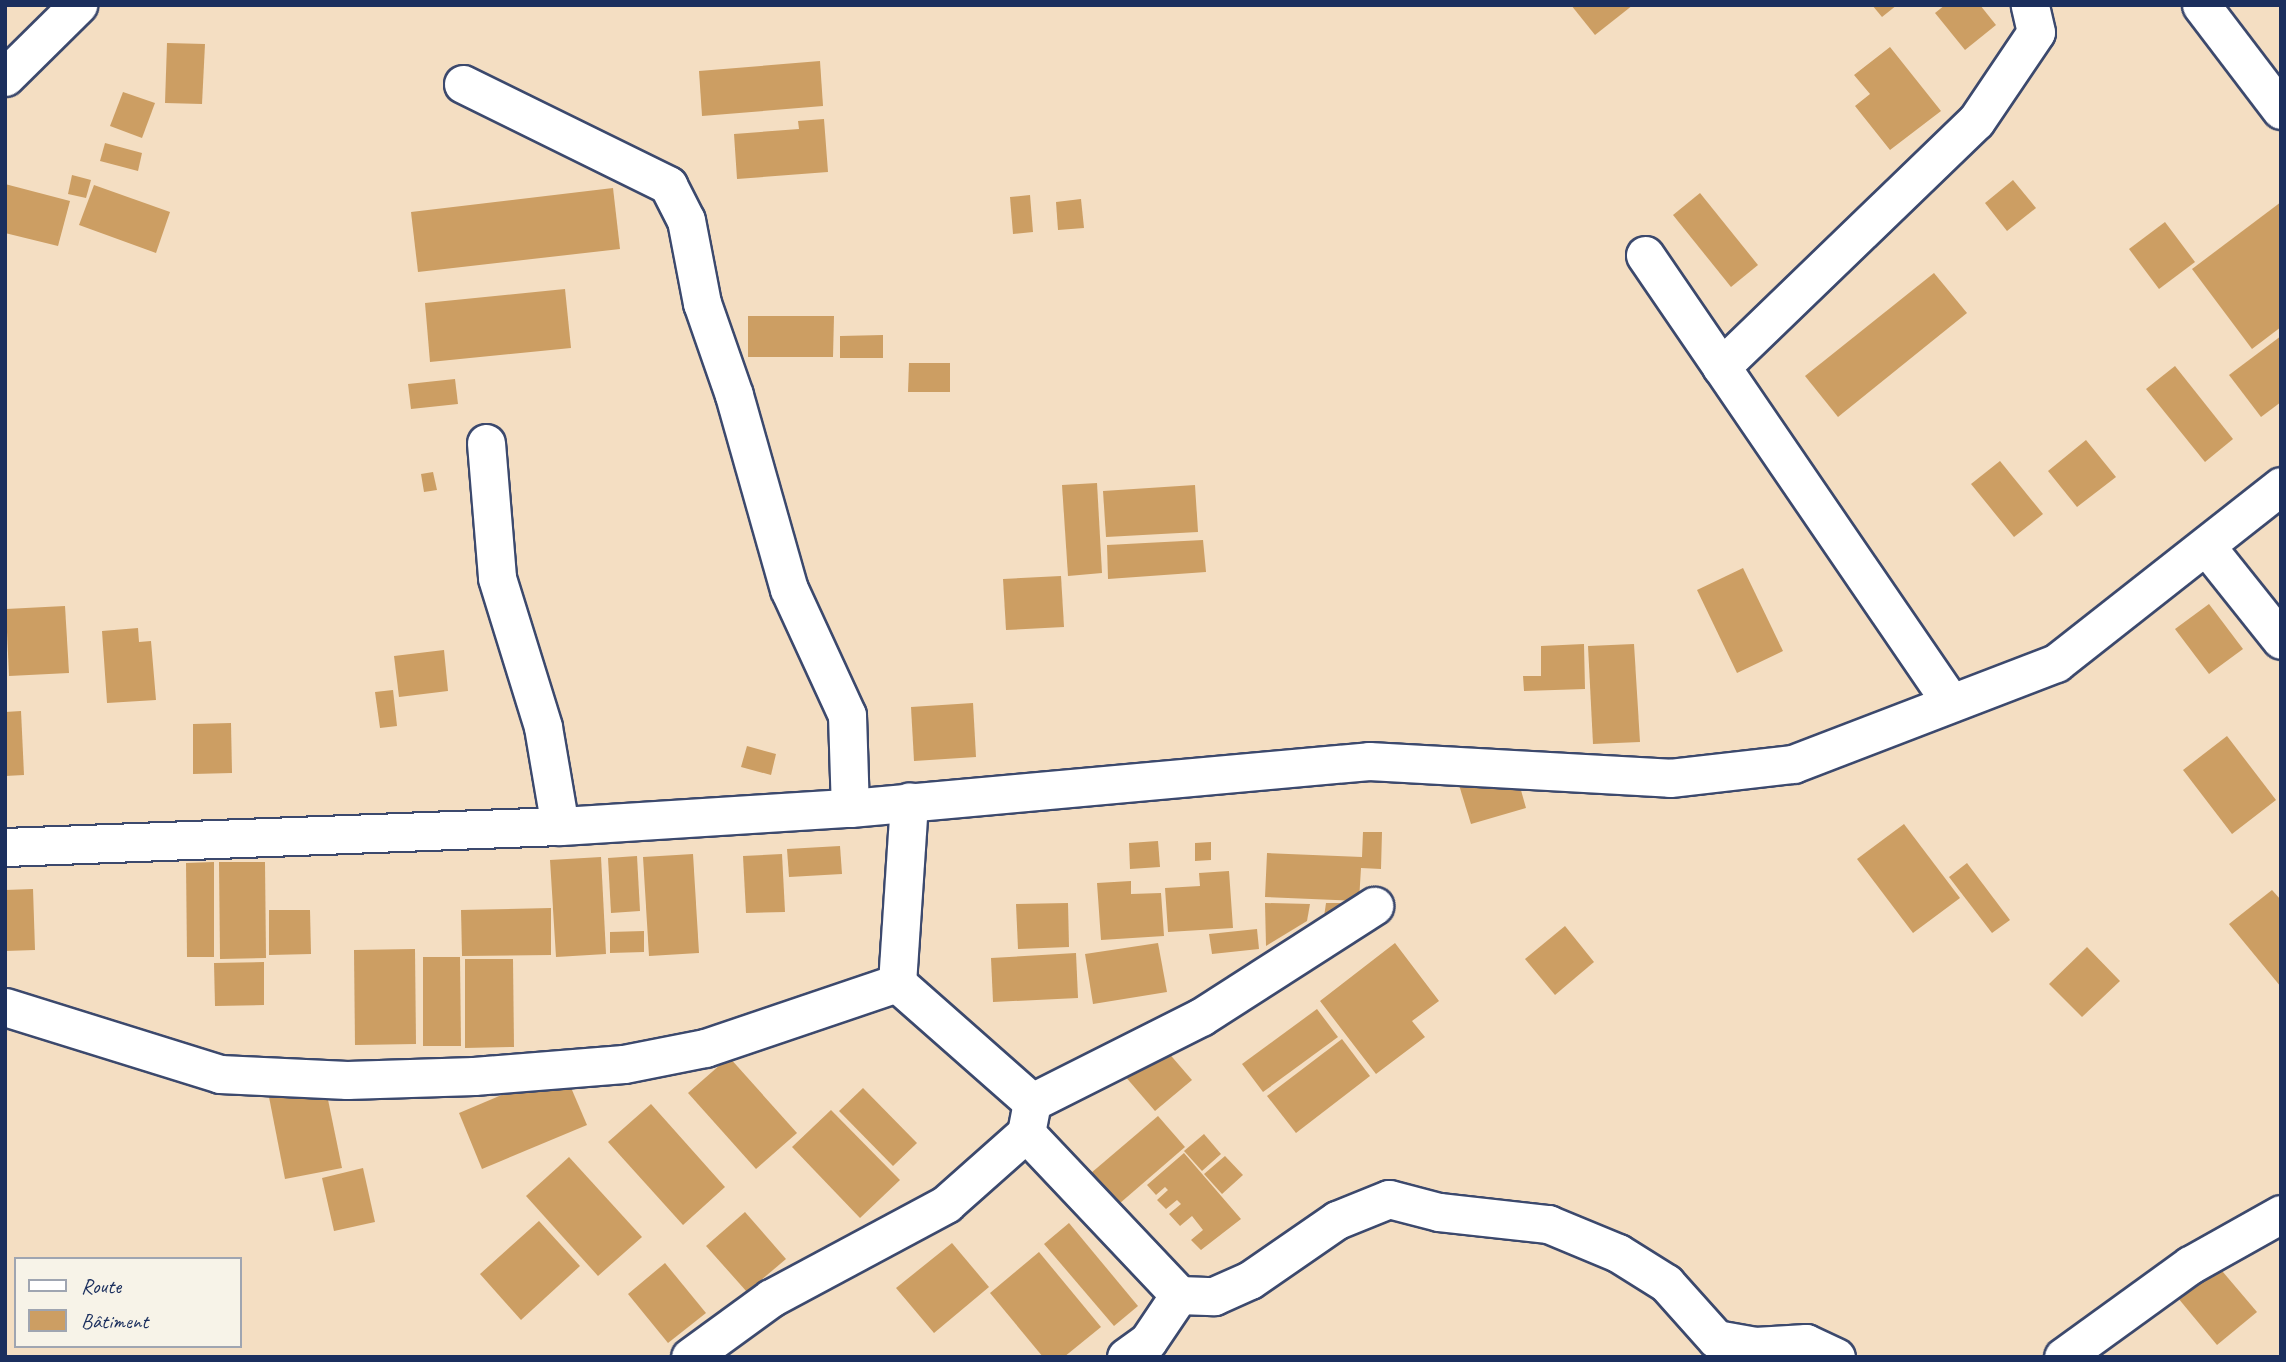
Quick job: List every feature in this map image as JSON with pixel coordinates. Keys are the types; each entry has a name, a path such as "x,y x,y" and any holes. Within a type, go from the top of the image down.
{"street":[{"path":"5,78 78,5"},
{"path":"1721,367 1976,121 2036,32 2030,5"},
{"path":"2201,5 2281,110"},
{"path":"463,84 668,185 686,220 702,303 734,395 789,589 847,715 850,808"},
{"path":"1645,255 1949,700"},
{"path":"486,443 497,578 543,727 560,826"},
{"path":"5,847 560,826 850,808 1369,761 1670,778 1793,764 1949,700 2056,663 2281,485"},
{"path":"2206,546 2281,639"},
{"path":"909,801 897,983 1029,1118 1179,1295 1214,1296 1250,1280 1337,1220 1389,1199 1439,1212 1548,1224 1618,1253 1666,1283 1716,1339 1755,1346 1807,1343 1836,1357"},
{"path":"690,1357 771,1298 946,1204 1029,1118 1201,1017 1374,906"},
{"path":"5,1007 220,1074 347,1080 624,1064 705,1048 897,983"},
{"path":"2063,1357 2190,1265 2281,1214"},
{"path":"1126,1357 1148,1341 1179,1295"}],"building":[{"path":"1571,5 1633,5 1595,35"},
{"path":"1872,5 1897,5 1882,17"},
{"path":"1945,5 1980,5 1996,25 1965,50 1935,13"},
{"path":"167,43 205,44 202,104 165,103"},
{"path":"1890,47 1941,111 1890,150 1855,106 1870,94 1854,75"},
{"path":"820,61 823,106 702,116 699,71"},
{"path":"123,92 155,103 142,138 110,126"},
{"path":"824,119 828,172 737,179 734,134 799,129 798,121"},
{"path":"105,143 142,153 138,171 100,161"},
{"path":"72,175 91,180 86,198 68,194"},
{"path":"2013,180 2036,208 2007,231 1985,203"},
{"path":"5,184 70,201 58,246 5,233"},
{"path":"94,185 170,212 156,253 79,225"},
{"path":"613,188 620,249 418,272 411,212"},
{"path":"1700,193 1758,265 1731,287 1673,215"},
{"path":"1030,195 1033,232 1013,234 1010,197"},
{"path":"1081,199 1084,228 1058,230 1056,202"},
{"path":"2281,202 2281,327 2252,349 2192,269"},
{"path":"2165,222 2195,262 2159,289 2129,249"},
{"path":"1934,273 1967,313 1838,417 1805,376"},
{"path":"565,289 571,348 430,362 425,303"},
{"path":"748,316 834,316 833,357 748,357"},
{"path":"883,335 883,358 840,358 840,336"},
{"path":"2281,336 2281,402 2261,417 2229,375"},
{"path":"909,363 950,363 950,392 908,392"},
{"path":"2175,366 2233,439 2205,462 2146,389"},
{"path":"455,379 458,404 411,409 408,384"},
{"path":"2086,440 2116,477 2077,507 2048,471"},
{"path":"2000,461 2043,514 2014,537 1971,484"},
{"path":"433,472 437,490 424,492 421,474"},
{"path":"1097,483 1102,573 1068,576 1062,485"},
{"path":"1195,485 1198,532 1106,537 1103,491"},
{"path":"1203,540 1206,572 1108,579 1107,545"},
{"path":"1743,568 1783,651 1737,673 1697,590"},
{"path":"1061,576 1064,627 1006,630 1003,579"},
{"path":"2209,604 2243,649 2209,674 2175,629"},
{"path":"65,606 69,673 9,676 6,609"},
{"path":"138,628 139,642 151,641 156,700 107,703 102,631"},
{"path":"1584,644 1585,689 1524,691 1523,676 1541,676 1541,646"},
{"path":"1634,644 1640,742 1593,744 1588,646"},
{"path":"444,650 448,691 399,697 394,656"},
{"path":"393,690 397,726 380,728 375,692"},
{"path":"973,703 976,757 914,761 911,707"},
{"path":"21,711 24,775 5,776 5,712"},
{"path":"231,723 232,773 193,774 193,724"},
{"path":"2227,736 2276,800 2232,834 2183,770"},
{"path":"747,746 776,754 771,775 741,767"},
{"path":"1515,769 1526,808 1471,824 1459,785"},
{"path":"1904,824 1960,898 1913,933 1857,859"},
{"path":"1363,832 1382,832 1381,869 1361,868 1359,901 1265,897 1267,853 1362,857"},
{"path":"1158,841 1160,867 1130,869 1129,843"},
{"path":"1211,842 1211,860 1195,861 1195,843"},
{"path":"840,846 842,874 789,877 787,849"},
{"path":"693,854 699,953 649,956 643,857"},
{"path":"782,854 785,912 746,913 743,856"},
{"path":"637,856 640,911 611,913 608,858"},
{"path":"601,857 606,954 556,957 550,860"},
{"path":"214,862 214,957 187,957 186,863"},
{"path":"219,862 265,862 266,958 220,959"},
{"path":"1967,863 2010,920 1992,933 1949,877"},
{"path":"1229,871 1233,928 1168,932 1165,888 1200,886 1199,873"},
{"path":"1131,881 1131,894 1161,893 1164,936 1101,940 1097,883"},
{"path":"33,889 35,950 5,951 5,890"},
{"path":"2272,890 2281,900 2281,987 2229,924"},
{"path":"1068,903 1069,947 1018,949 1016,904"},
{"path":"1265,903 1310,904 1307,921 1266,946"},
{"path":"1326,903 1356,903 1323,924"},
{"path":"551,908 551,955 462,956 461,910"},
{"path":"269,910 310,910 311,954 269,955"},
{"path":"1565,926 1594,962 1555,995 1525,959"},
{"path":"1257,929 1259,949 1212,954 1209,934"},
{"path":"644,931 644,952 610,953 610,932"},
{"path":"1158,943 1167,992 1093,1004 1085,954"},
{"path":"1395,943 1439,1001 1412,1021 1425,1037 1376,1074 1320,1001"},
{"path":"2087,947 2120,981 2082,1017 2049,984"},
{"path":"415,949 416,1044 355,1045 354,950"},
{"path":"1076,953 1078,998 993,1002 991,958"},
{"path":"423,957 460,957 461,1046 423,1046"},
{"path":"465,959 513,959 514,1047 465,1048"},
{"path":"264,962 264,1005 215,1006 214,963"},
{"path":"1317,1009 1338,1037 1263,1092 1242,1064"},
{"path":"1342,1039 1370,1076 1296,1133 1267,1096"},
{"path":"1160,1043 1192,1080 1155,1111 1124,1075"},
{"path":"729,1057 797,1133 756,1169 688,1093"},
{"path":"563,1069 587,1125 482,1169 459,1113"},
{"path":"325,1085 342,1168 285,1179 269,1097"},
{"path":"863,1088 917,1143 893,1166 839,1111"},
{"path":"651,1104 725,1187 683,1225 608,1142"},
{"path":"831,1110 900,1180 860,1218 792,1147"},
{"path":"1158,1116 1185,1147 1112,1210 1084,1179"},
{"path":"1204,1134 1221,1154 1202,1171 1184,1151"},
{"path":"1184,1153 1241,1219 1201,1250 1191,1240 1203,1230 1192,1216 1180,1226 1169,1214 1181,1204 1177,1200 1166,1209 1157,1200 1168,1190 1165,1187 1156,1195 1147,1185"},
{"path":"1225,1156 1243,1175 1222,1194 1204,1174"},
{"path":"569,1157 642,1237 598,1276 526,1196"},
{"path":"363,1168 375,1222 334,1231 322,1178"},
{"path":"745,1212 786,1259 747,1292 706,1246"},
{"path":"539,1221 580,1266 521,1320 480,1274"},
{"path":"1069,1223 1138,1306 1114,1326 1044,1244"},
{"path":"952,1243 989,1287 934,1333 896,1288"},
{"path":"1039,1252 1101,1327 1064,1357 1043,1357 990,1293"},
{"path":"665,1263 706,1313 668,1343 628,1294"},
{"path":"2217,1265 2257,1312 2217,1345 2178,1298"}]}
